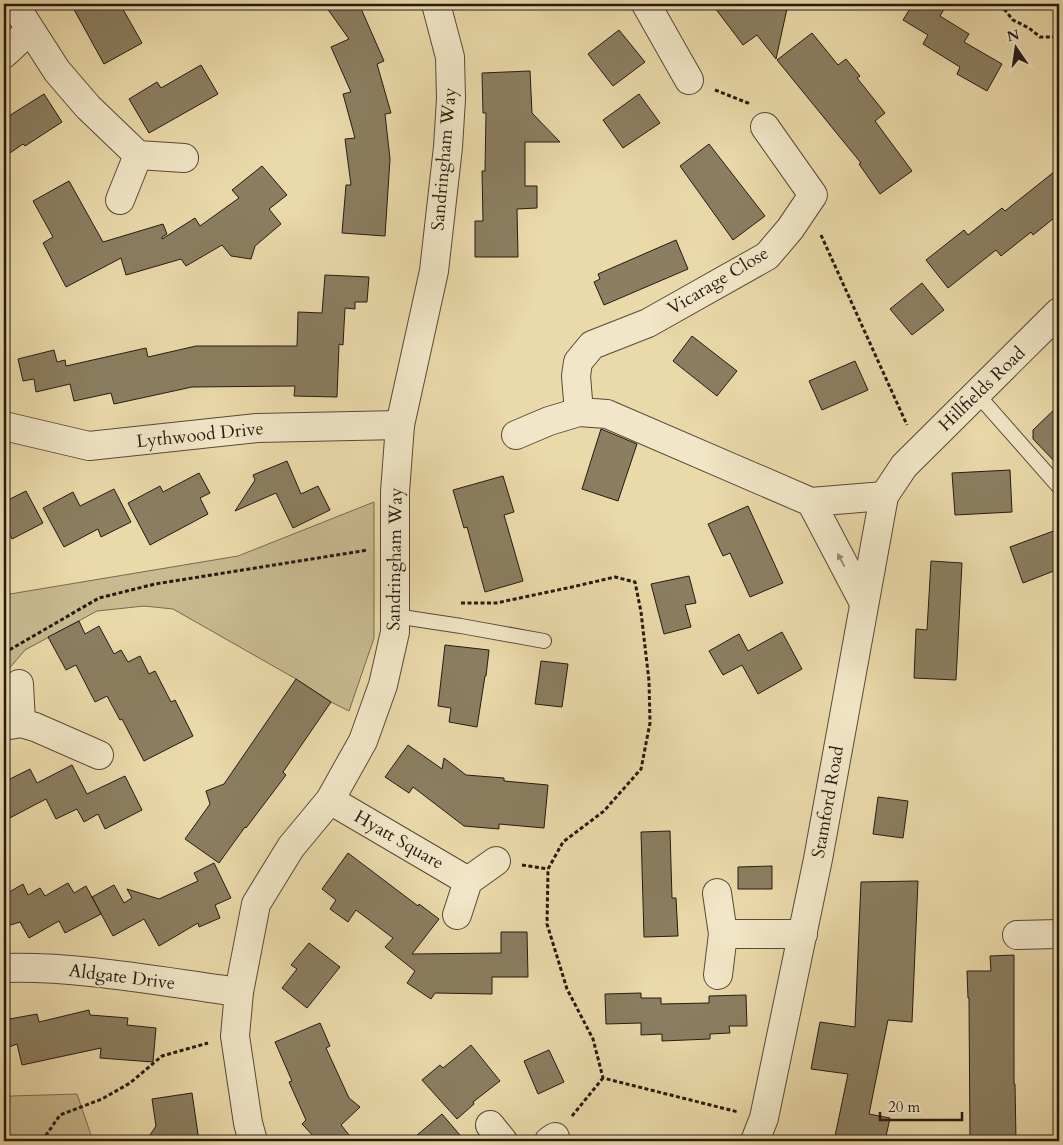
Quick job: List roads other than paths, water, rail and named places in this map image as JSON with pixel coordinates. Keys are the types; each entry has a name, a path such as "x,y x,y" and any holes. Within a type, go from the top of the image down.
{"street":[{"path":"14,4 57,71 88,107 138,155 184,158"},
{"name":"Sandringham Way","path":"253,1141 248,1123 235,1036 239,992 256,904 291,847 330,800 363,740 385,677 395,632 395,492 400,425 434,271 448,147 451,99 450,57 436,4"},
{"path":"646,4 689,80"},
{"path":"4,54 30,30"},
{"name":"Vicarage Close","path":"579,412 576,376 578,362 592,345 648,323 767,256 790,229 813,195 765,127"},
{"path":"120,200 138,155"},
{"name":"Hillfields Road","path":"911,458 1059,312"},
{"path":"516,435 549,421 579,412 607,414 811,502 884,496"},
{"name":"Lythwood Drive","path":"4,426 89,446 257,428 400,425"},
{"name":"Stamford Road","path":"760,1130 803,934 884,496 911,458"},
{"path":"811,502 864,603"},
{"path":"19,684 12,724 35,727 99,755"},
{"name":"Hyatt Square","path":"330,800 468,881"},
{"path":"456,915 468,881 496,861"},
{"path":"717,892 723,934 718,975"},
{"path":"723,934 803,934"},
{"path":"1017,935 1059,934"},
{"name":"Aldgate Drive","path":"4,968 27,967 119,976 239,992"}],"lane":[{"path":"977,394 1059,487"},
{"path":"395,616 544,641"}]}
